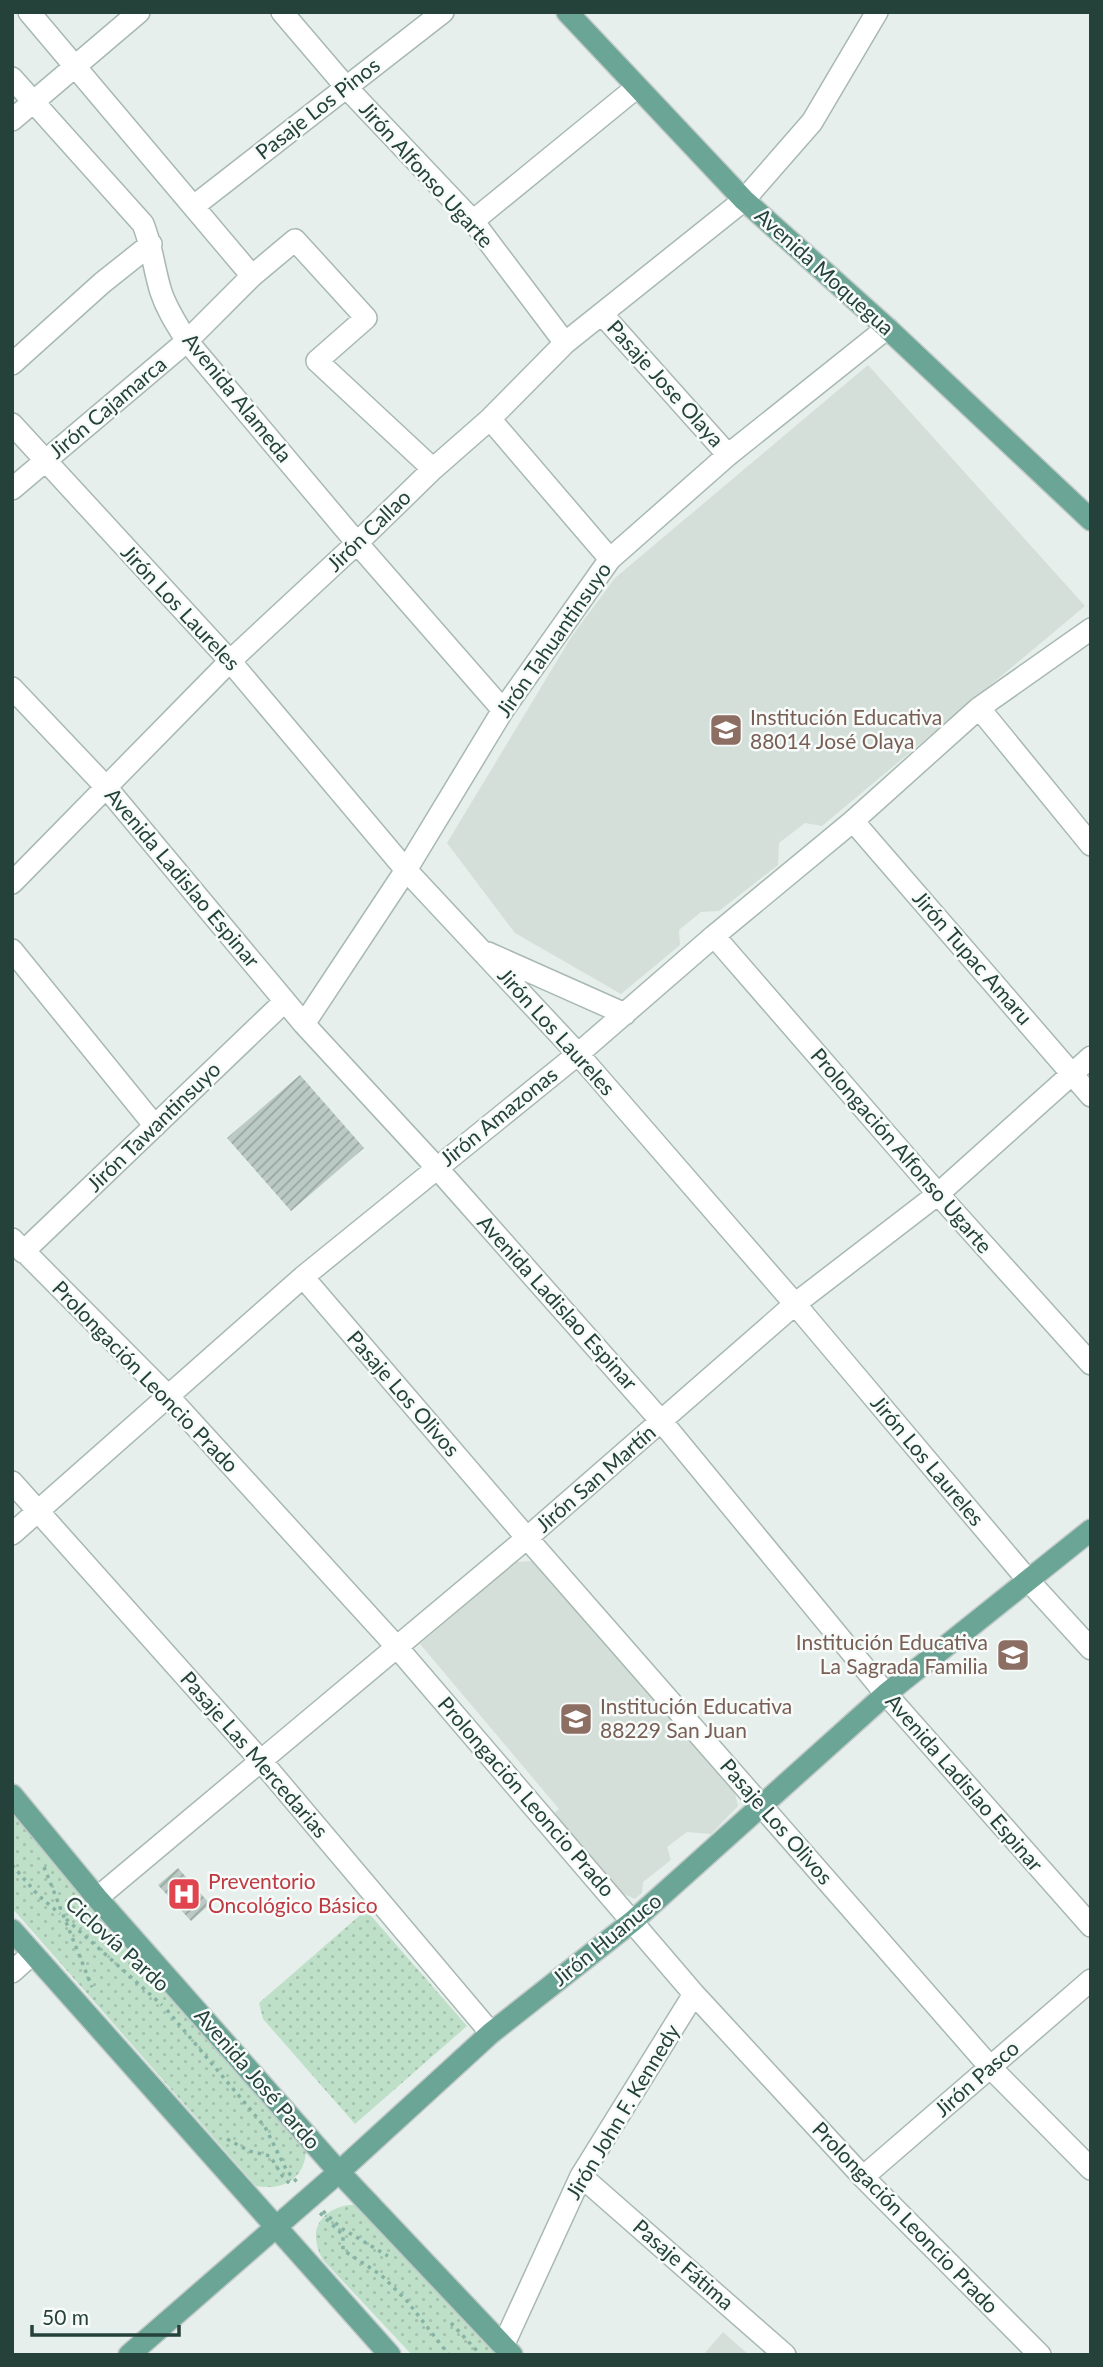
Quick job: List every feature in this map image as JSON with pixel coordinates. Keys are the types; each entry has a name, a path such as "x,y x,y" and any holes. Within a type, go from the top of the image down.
{"main road":[{"name":"Avenida Moquegua","path":"568,12 744,200 887,328 1091,520"},
{"name":"Jirón Huanuco","path":"129,2355 340,2172 491,2033 633,1921 886,1694 1091,1530"},
{"name":"Avenida José Pardo","path":"12,1795 97,1898 340,2172 508,2350"},
{"path":"12,1930 390,2355"}],"street":[{"path":"29,12 252,276"},
{"path":"12,120 139,12"},
{"name":"Jirón Alfonso Ugarte","path":"282,12 346,88 473,221 565,344"},
{"name":"Pasaje Los Pinos","path":"194,206 443,12"},
{"name":"Jirón Callao","path":"12,883 230,661 433,469 490,419 565,344 744,200 812,122 877,12"},
{"name":"Avenida Alameda","path":"12,78 143,224 151,244 161,292 187,341 357,543 503,710"},
{"path":"473,221 637,86"},
{"name":"Jirón Cajamarca","path":"12,489 187,341 252,276 295,240 366,318 317,361 433,469"},
{"path":"12,364 102,283 151,244"},
{"name":"Pasaje Jose Olaya","path":"602,314 728,454"},
{"name":"Jirón Tahuantinsuyo","path":"304,1024 406,870 503,710 610,559 728,454 887,328"},
{"path":"490,419 610,559"},
{"name":"Jirón Los Laureles","path":"12,424 230,661 406,870 578,1054 1027,1579 1091,1649"},
{"name":"Jirón Amazonas","path":"12,1534 303,1278 578,1054 714,936 853,821 979,708 1091,629"},
{"name":"Avenida Ladislao Espinar","path":"12,688 106,787 304,1024 662,1422 886,1694 1091,1926"},
{"path":"979,708 1091,845"},
{"name":"Jirón Tupac Amaru","path":"853,821 1091,1096"},
{"name":"Prolongación Alfonso Ugarte","path":"714,936 938,1194 1091,1364"},
{"path":"12,950 155,1126"},
{"path":"480,950 625,1014"},
{"name":"Jirón Tawantinsuyo","path":"18,1245 155,1126 285,1001"},
{"name":"Jirón San Martín","path":"97,1898 527,1538 794,1304 938,1194 1091,1057"},
{"name":"Prolongación Leoncio Prado","path":"18,1245 168,1396 396,1646 694,1994 863,2177 1040,2355"},
{"name":"Pasaje Los Olivos","path":"303,1278 991,2068 1091,2169"},
{"name":"Pasaje Las Mercedarias","path":"12,1482 262,1762 491,2033"},
{"path":"12,1972 32,1954"},
{"name":"Jirón Pasco","path":"863,2177 1091,1980"},
{"name":"Jirón John F. Kennedy","path":"508,2350 581,2176 694,1994"},
{"name":"Pasaje Fátima","path":"581,2176 785,2355"}],"path":[{"name":"Ciclovía Pardo","path":"12,1865 38,1895 161,2003 265,2127 287,2171 308,2198 335,2224 393,2261"},
{"path":"44,1866 94,1991"},
{"path":"226,2139 249,2151 270,2156 284,2177 343,2235 343,2250 380,2275 398,2292 449,2355"},
{"path":"445,2317 481,2355"}],"shaded area":[{"name":"Institución Educativa 88014 José Olaya","path":"868,365 1085,606 822,826 805,823 779,843 778,865 719,911 701,912 679,930 680,945 621,994 515,933 447,843 572,636 615,578"},
{"name":"Institución Educativa 88229 San Juan","path":"532,1561 735,1793 738,1806 711,1834 687,1832 667,1847 671,1860 643,1882 642,1893 635,1899 617,1891 552,1815 559,1809 420,1644 516,1562"},
{"path":"723,2332 749,2355 703,2355"}],"green space":[{"path":"12,1809 306,2150 302,2169 291,2181 275,2187 256,2186 12,1908"},
{"path":"366,1910 467,2026 355,2124 263,2019 259,2003"},
{"path":"348,2205 360,2205 504,2355 412,2355 323,2260 318,2250 318,2225 329,2212"}],"building":[{"path":"300,1075 364,1148 291,1211 227,1138"},
{"name":"Preventorio Oncológico Básico","path":"178,1868 210,1904 191,1921 158,1885"}],"place":[{"name":"Institución Educativa 88014 José Olaya","path":"726,730"},
{"name":"Institución Educativa La Sagrada Familia","path":"1013,1655"},
{"name":"Institución Educativa 88229 San Juan","path":"576,1719"},
{"name":"Preventorio Oncológico Básico","path":"184,1894"}]}
